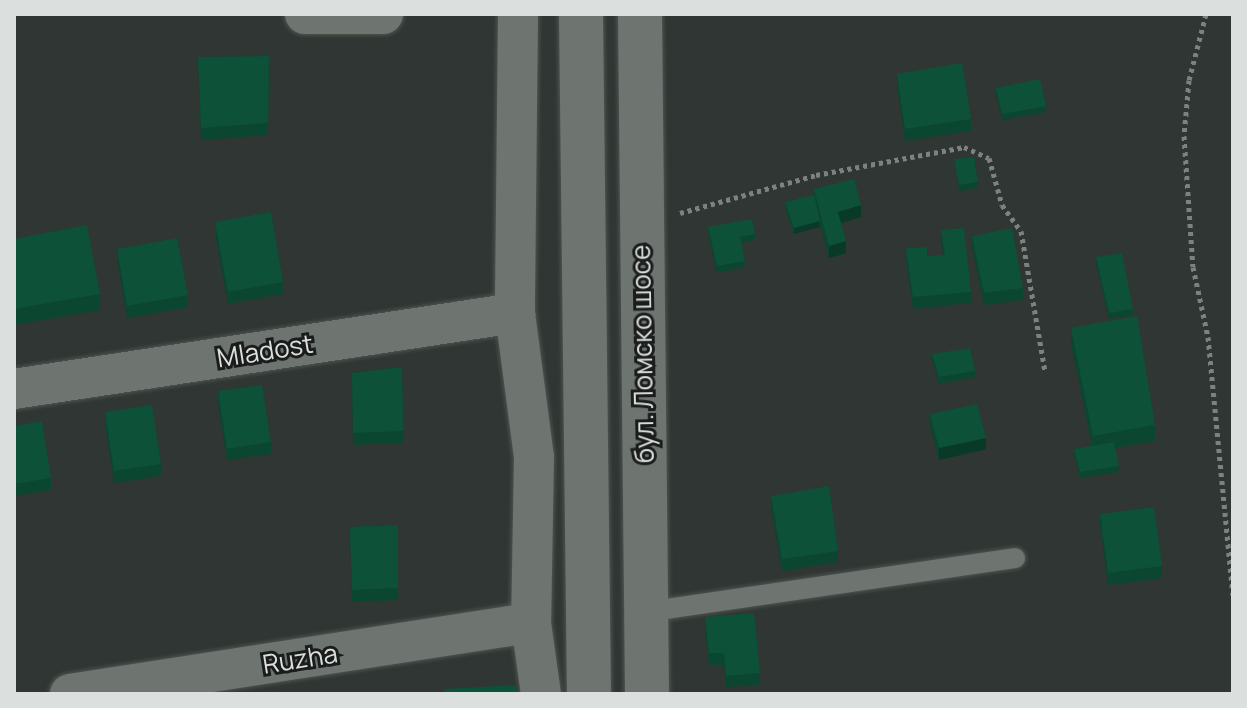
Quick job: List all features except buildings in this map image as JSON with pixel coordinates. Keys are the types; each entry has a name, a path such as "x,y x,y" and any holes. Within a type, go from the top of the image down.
{"main road":[{"path":"581,14 589,694"},
{"name":"бул. Ломско шосе","path":"640,14 647,694"}],"street":[{"path":"305,14 383,14"},
{"path":"518,14 515,313 534,457 531,623 541,694"},
{"name":"Mladost","path":"14,389 515,313"},
{"name":"Ruzha","path":"70,694 531,623"}],"lane":[{"path":"646,612 1015,558"}],"path":[{"path":"1206,14 1189,80 1184,136 1193,267 1208,337 1233,595"},
{"path":"641,224 816,175 964,147 989,158 1002,205 1021,231 1045,372"}]}
